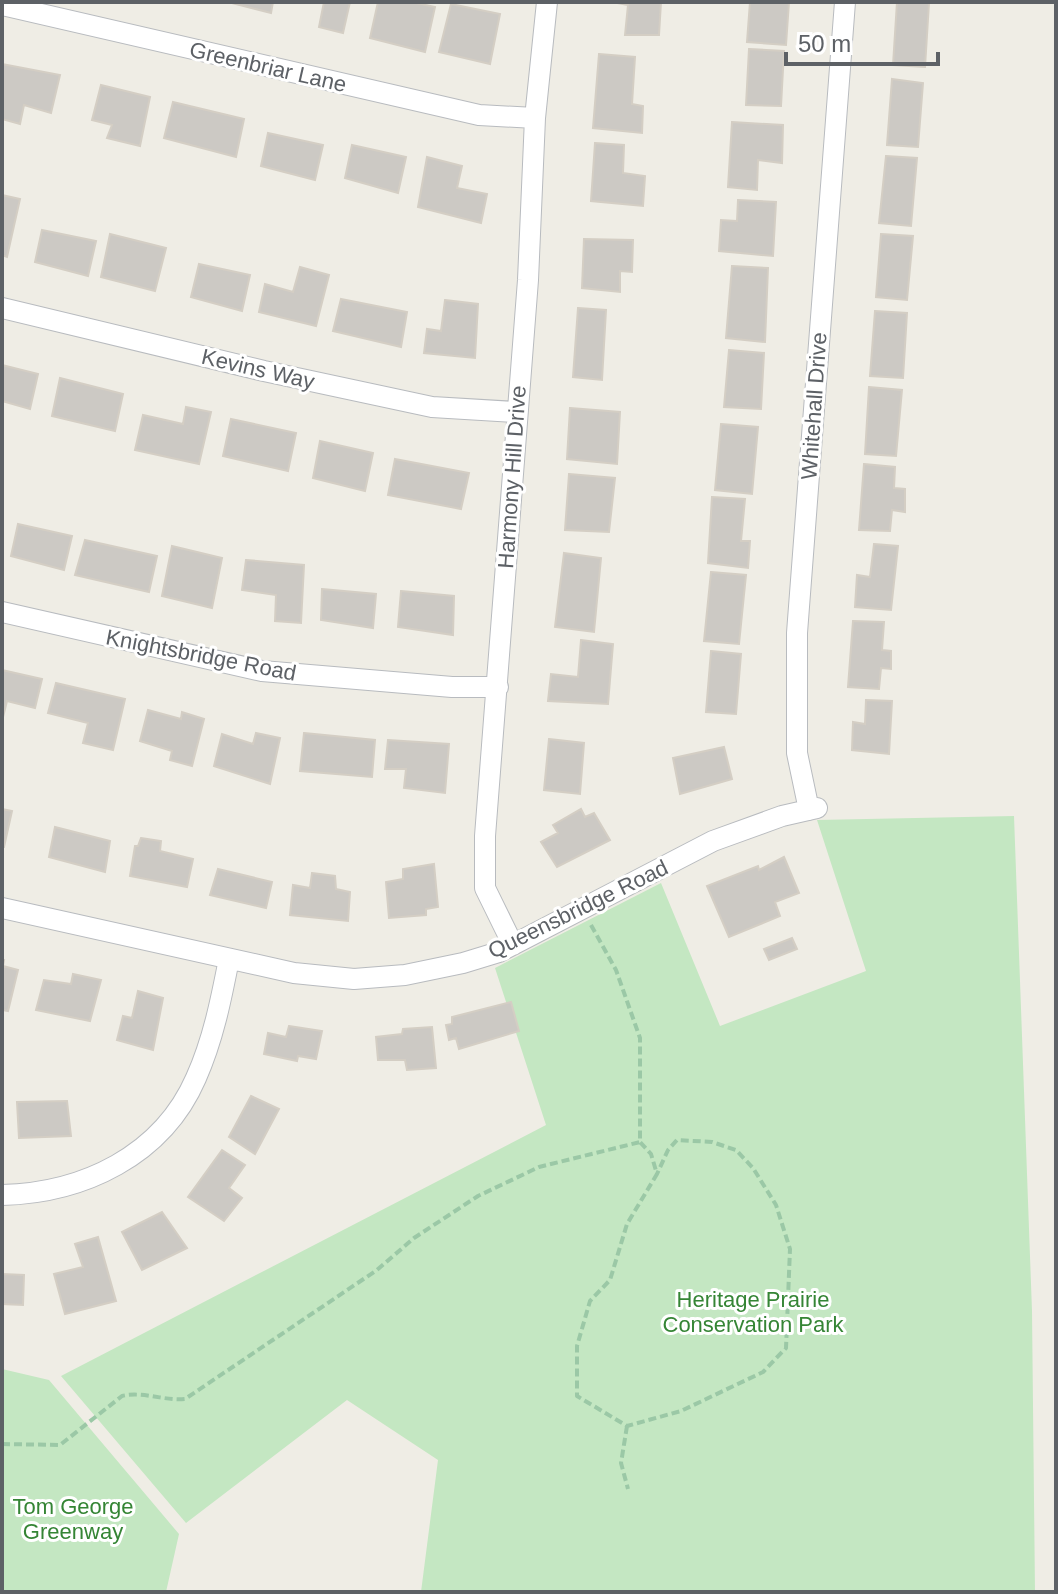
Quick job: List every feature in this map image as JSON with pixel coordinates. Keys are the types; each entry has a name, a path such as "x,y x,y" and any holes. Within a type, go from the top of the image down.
{"street":[{"name":"Harmony Hill Drive","path":"513,945 485,888 485,836 528,280 535,118 547,2"},
{"name":"Whitehall Drive","path":"813,809 797,753 797,633 845,2"},
{"name":"Greenbriar Lane","path":"2,5 394,97 479,115 535,118"},
{"name":"Kevins Way","path":"2,308 264,371 432,407 516,412"},
{"name":"Knightsbridge Road","path":"2,612 262,671 452,687 498,687"},
{"name":"Queensbridge Road","path":"2,908 294,973 354,979 405,975 463,963 513,945 713,841 813,809"},
{"path":"2,1195 34,1195 81,1183 153,1140 195,1082 218,1016 229,959"}],"path":[{"path":"591,925 616,970 640,1038 640,1142 651,1154 657,1174"},
{"path":"677,1140 712,1142 736,1150 753,1168 776,1205 790,1249 786,1348 763,1372 681,1411 627,1426 577,1396 577,1346 590,1301 610,1280 627,1224 657,1174 668,1150 677,1140"},
{"path":"2,1444 60,1445 122,1396 133,1393 168,1400 185,1399 377,1270 414,1238 478,1196 539,1167 640,1142"},
{"path":"627,1426 621,1463 628,1489"}],"green space":[{"name":"Heritage Prairie Conservation Park","path":"1014,816 1032,1311 1035,1592 421,1592 438,1460 347,1400 186,1523 61,1376 546,1125 495,968 661,883 720,1026 866,971 817,820"},
{"name":"Tom George Greenway","path":"2,1369 49,1380 179,1534 166,1592 2,1592"}],"building":[{"path":"228,2 273,2 271,13"},
{"path":"324,2 350,2 343,33 319,27"},
{"path":"378,2 412,2 435,7 425,52 370,38"},
{"path":"612,2 661,2 659,35 625,35 628,5"},
{"path":"750,2 789,2 786,45 747,42"},
{"path":"897,2 929,3 925,67 893,65"},
{"path":"451,4 500,14 490,64 439,52"},
{"path":"749,49 784,51 781,106 746,105"},
{"path":"599,54 635,57 632,104 643,106 642,133 593,128"},
{"path":"2,64 60,75 51,113 24,105 20,124 2,119"},
{"path":"892,79 923,83 918,147 887,145"},
{"path":"101,85 150,97 140,146 107,138 112,125 92,120"},
{"path":"173,102 244,119 236,157 164,138"},
{"path":"732,122 783,125 782,163 758,160 757,190 728,187"},
{"path":"268,133 323,145 315,180 261,166"},
{"path":"595,143 624,145 623,173 645,176 643,206 591,201"},
{"path":"352,145 406,157 398,193 345,178"},
{"path":"886,156 917,158 911,226 879,223"},
{"path":"427,157 462,166 457,188 487,194 481,223 418,207"},
{"path":"2,195 20,199 7,257 2,255"},
{"path":"738,200 776,202 773,256 719,251 721,220 737,221"},
{"path":"42,230 96,241 88,276 35,262"},
{"path":"110,234 166,248 155,291 101,277"},
{"path":"881,234 913,236 907,300 876,297"},
{"path":"584,239 633,240 632,272 620,271 620,292 582,288"},
{"path":"199,264 250,275 242,311 191,297"},
{"path":"732,266 768,268 765,342 726,338"},
{"path":"300,267 329,275 316,326 259,312 265,284 293,292"},
{"path":"341,299 407,312 401,347 333,331"},
{"path":"445,300 478,304 475,358 424,353 427,329 441,331"},
{"path":"578,308 606,310 602,380 573,377"},
{"path":"875,311 907,313 903,378 870,376"},
{"path":"729,350 764,353 761,409 724,407"},
{"path":"2,365 38,374 30,409 2,401"},
{"path":"60,378 123,394 115,431 52,416"},
{"path":"869,387 902,390 896,456 865,454"},
{"path":"186,407 211,412 199,464 135,450 143,415 183,424"},
{"path":"570,408 620,412 617,464 567,459"},
{"path":"231,419 296,433 288,471 223,456"},
{"path":"721,424 758,427 752,494 715,490"},
{"path":"320,441 373,453 365,491 313,478"},
{"path":"395,459 469,473 461,509 388,495"},
{"path":"864,464 895,467 894,488 905,489 905,512 892,510 890,531 859,530"},
{"path":"569,474 615,478 609,532 565,530"},
{"path":"712,497 745,499 741,541 750,541 748,568 708,563"},
{"path":"18,524 72,536 64,570 11,556"},
{"path":"85,540 157,556 149,592 75,575"},
{"path":"874,544 898,546 891,610 855,607 857,575 870,577"},
{"path":"172,546 222,558 212,608 162,596"},
{"path":"564,553 601,558 594,632 555,627"},
{"path":"246,560 304,565 301,623 275,621 276,595 242,590"},
{"path":"711,572 746,575 739,644 704,641"},
{"path":"322,589 376,594 373,628 321,620"},
{"path":"401,591 454,596 453,635 398,627"},
{"path":"853,621 884,622 882,650 891,651 891,669 881,668 879,689 848,687"},
{"path":"581,640 613,644 608,704 548,701 551,674 578,677"},
{"path":"711,651 741,654 736,714 706,712"},
{"path":"2,670 42,679 35,708 7,701 2,721"},
{"path":"56,683 125,699 113,750 83,743 88,723 48,713"},
{"path":"866,700 892,701 889,754 852,750 853,722 865,724"},
{"path":"148,710 181,719 182,712 204,719 192,766 170,760 172,751 140,741"},
{"path":"256,733 280,738 270,784 214,766 222,734 253,744"},
{"path":"304,733 375,740 372,777 300,771"},
{"path":"549,739 584,743 580,794 544,790"},
{"path":"388,740 449,744 445,793 404,788 406,769 385,769"},
{"path":"724,747 732,779 680,794 673,758"},
{"path":"2,809 12,811 4,847 2,847"},
{"path":"581,809 585,817 594,813 610,840 557,867 541,842 558,833 553,825"},
{"path":"55,827 110,841 105,872 49,857"},
{"path":"141,838 161,841 160,851 193,859 187,887 130,876 135,846"},
{"path":"784,857 799,893 775,902 780,916 729,937 707,886 758,866 759,870"},
{"path":"434,864 438,907 426,909 426,915 389,918 386,882 403,879 403,869"},
{"path":"218,869 272,882 266,908 210,895"},
{"path":"312,873 335,876 336,889 350,892 348,921 290,915 293,885 310,888"},
{"path":"792,938 797,949 769,960 764,949"},
{"path":"2,960 3,966 18,970 8,1011 2,1010"},
{"path":"73,974 101,980 90,1021 36,1010 44,980 71,984"},
{"path":"138,991 163,998 153,1050 117,1040 123,1016 132,1018"},
{"path":"511,1002 519,1031 459,1049 456,1038 449,1040 446,1025 452,1024 452,1017"},
{"path":"289,1026 322,1031 316,1059 298,1056 297,1061 264,1054 268,1033 286,1037"},
{"path":"432,1027 436,1068 407,1070 405,1060 378,1060 376,1037 402,1034 403,1029"},
{"path":"251,1096 279,1109 255,1154 229,1137"},
{"path":"67,1101 71,1136 19,1138 17,1102"},
{"path":"222,1150 245,1165 229,1188 242,1198 224,1221 188,1197"},
{"path":"162,1212 187,1248 142,1270 122,1232"},
{"path":"98,1237 116,1301 65,1314 54,1274 83,1267 75,1244"},
{"path":"2,1274 24,1275 23,1305 2,1304"}]}
